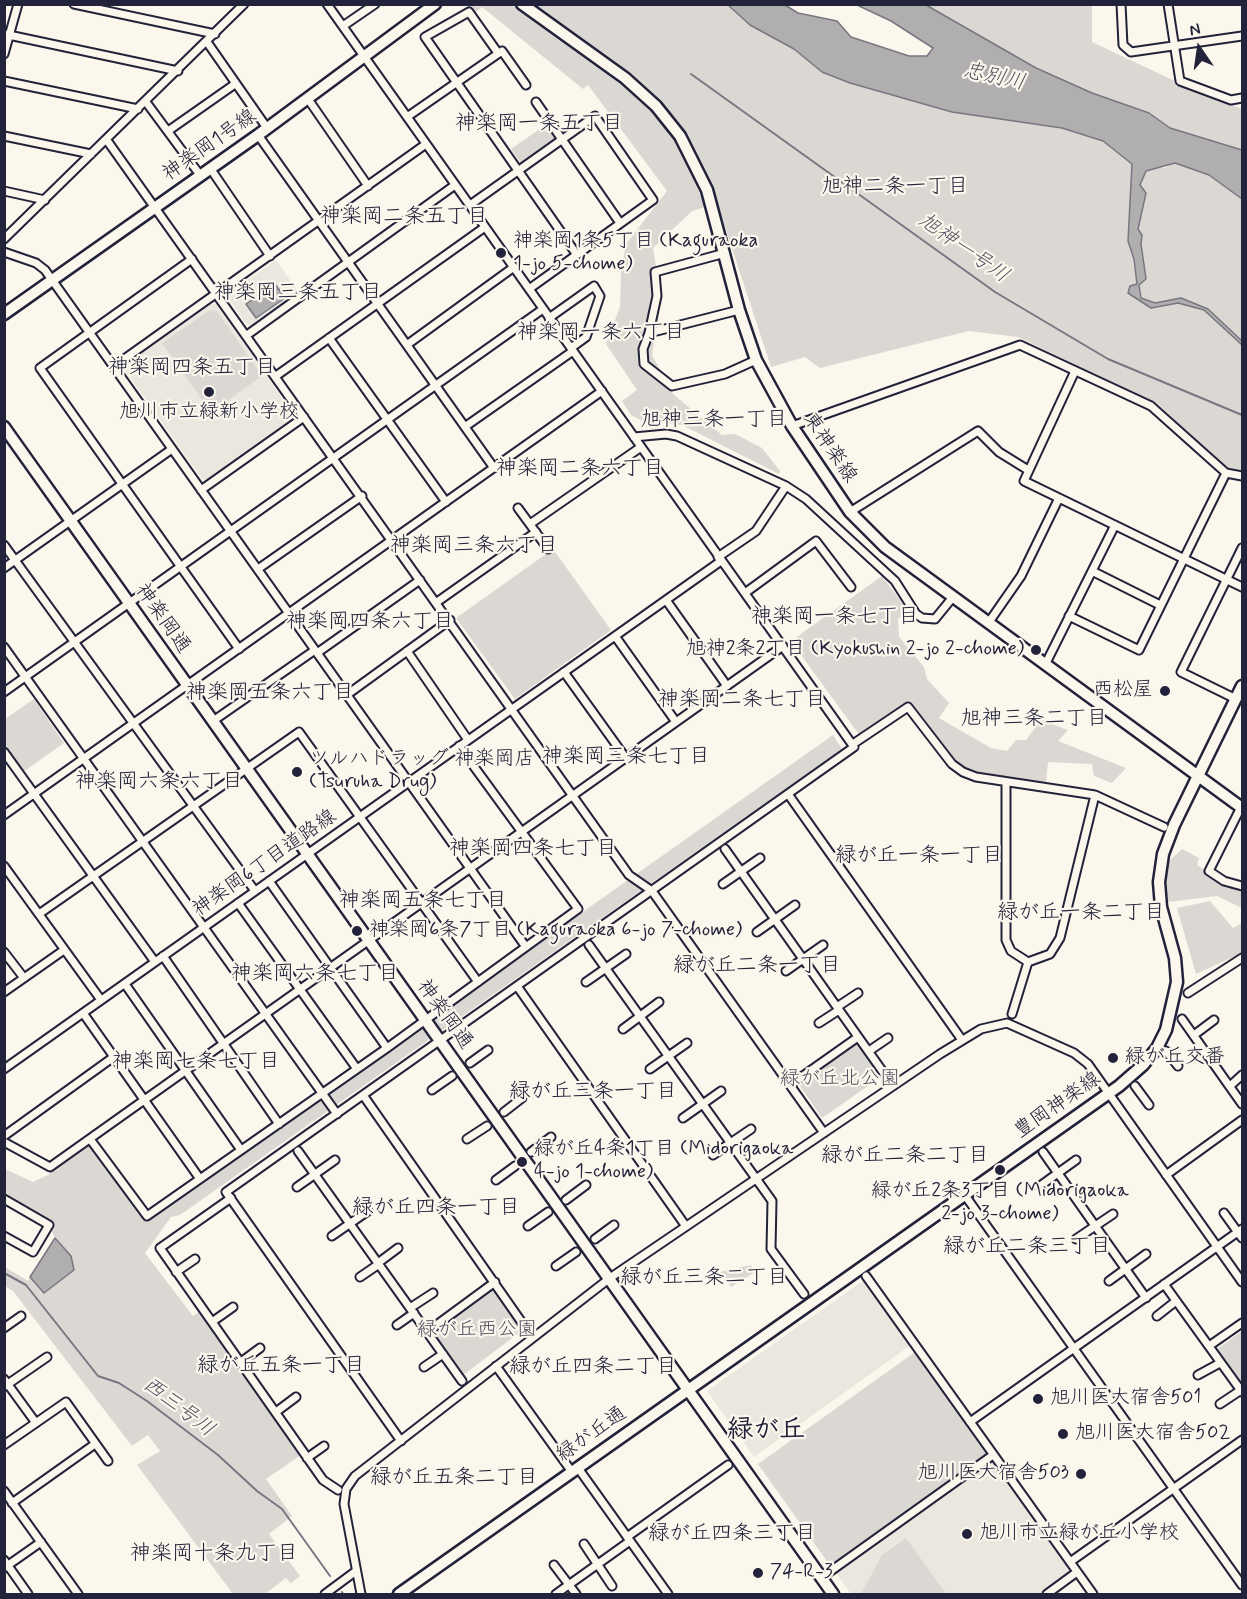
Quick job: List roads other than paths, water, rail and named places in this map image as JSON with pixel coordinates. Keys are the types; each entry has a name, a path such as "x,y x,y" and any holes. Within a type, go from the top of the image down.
{"street":[{"path":"4,54 7,35 18,4"},
{"path":"74,4 215,34"},
{"path":"4,239 244,4"},
{"path":"327,4 853,744"},
{"path":"343,26 375,4"},
{"name":"神楽岡1号線","path":"4,314 308,99 435,4"},
{"name":"東神楽線","path":"522,4 625,78 656,106 680,136 698,169 715,214 739,310 756,360 792,426 850,512 885,547 1241,808"},
{"path":"1121,4 1123,45 1131,52 1242,36"},
{"path":"1168,4 1180,81 1231,100 1242,98"},
{"path":"498,53 469,12 425,37 577,255"},
{"path":"7,35 178,70"},
{"path":"207,42 319,221 494,468"},
{"path":"407,117 502,51 526,85"},
{"path":"4,81 138,110"},
{"path":"168,131 235,84"},
{"path":"308,99 368,186"},
{"path":"146,102 200,176"},
{"path":"536,102 620,223"},
{"path":"470,206 595,116 653,200 529,288"},
{"path":"4,135 91,154"},
{"path":"106,139 362,496 629,875 652,891 824,1132"},
{"path":"113,367 426,144"},
{"path":"210,168 270,256"},
{"path":"247,335 455,185"},
{"path":"4,191 45,200"},
{"path":"276,376 485,226"},
{"path":"4,252 36,263 52,281 526,947"},
{"path":"725,253 655,272 657,296 643,349 644,364 672,386 725,374 756,360"},
{"path":"192,259 40,368 239,650"},
{"path":"408,344 514,267"},
{"path":"465,426 586,337 600,296 594,286 549,318"},
{"path":"4,692 543,309"},
{"path":"649,333 739,310"},
{"path":"328,338 446,502"},
{"path":"792,426 1020,345 1151,406 1226,473 1242,476"},
{"path":"1075,371 1024,481 1242,587"},
{"path":"4,815 602,391"},
{"path":"201,490 304,417"},
{"path":"850,512 978,431 999,452 1028,470"},
{"name":"神楽岡通","path":"6,433 247,768 833,1594"},
{"path":"634,437 666,434 677,436 786,486 826,515 883,569 916,614 922,618 936,619 953,597"},
{"path":"530,524 641,447"},
{"path":"4,568 172,449"},
{"path":"1069,616 1139,650 1226,473"},
{"name":"神楽岡6丁目道路線","path":"4,1069 666,600 756,531 786,486"},
{"path":"258,569 362,496"},
{"path":"989,622 1021,576 1059,498"},
{"path":"518,508 548,549"},
{"path":"1045,665 1115,525"},
{"path":"437,602 536,532"},
{"path":"745,593 816,541 851,587"},
{"path":"4,545 255,891"},
{"path":"1240,695 1181,672 1242,548"},
{"path":"1092,571 1160,605"},
{"path":"213,721 420,580"},
{"path":"666,600 727,686"},
{"path":"348,694 450,620"},
{"path":"615,636 676,722"},
{"path":"4,1142 50,1167 783,646"},
{"path":"4,648 337,1114"},
{"path":"407,651 468,740"},
{"path":"564,672 625,757"},
{"name":"豊岡神楽線","path":"689,1389 1108,1093 1157,1048 1171,1015 1177,982 1175,958 1161,907 1160,882 1163,854 1174,825 1240,695"},
{"path":"401,1441 226,1192 908,707 951,764 976,777 1095,795 1164,827"},
{"path":"39,914 299,732 478,982"},
{"path":"90,1139 147,1216 387,1048 578,909 459,746"},
{"path":"4,752 154,962"},
{"path":"1005,782 1006,940 1011,951 1028,962"},
{"path":"788,794 962,1040"},
{"path":"1028,962 1050,954 1060,938 1095,795"},
{"path":"1241,808 1209,871 1224,881 1242,886"},
{"path":"725,849 888,1079"},
{"path":"723,884 760,858"},
{"path":"4,866 101,1000"},
{"path":"269,881 387,1048"},
{"path":"238,903 357,1069"},
{"path":"757,932 795,905"},
{"path":"590,945 772,1201 771,1249 804,1294"},
{"path":"786,971 823,945"},
{"path":"4,992 64,950"},
{"path":"4,952 24,978"},
{"path":"586,982 626,954"},
{"path":"163,956 279,1124"},
{"path":"1188,993 1242,958"},
{"path":"1012,1014 1028,962"},
{"path":"125,984 241,1150"},
{"path":"517,986 685,1225"},
{"path":"819,1023 858,993"},
{"path":"623,1029 659,1002"},
{"path":"83,1013 200,1179"},
{"path":"1182,1019 1242,1104"},
{"path":"1194,1035 1214,1020"},
{"path":"361,1594 344,1504 346,1489 355,1476 610,1278 685,1225 981,1029 1007,1023 1074,1053 1088,1064 1242,1282"},
{"path":"790,1085 858,1037"},
{"path":"868,1051 888,1038"},
{"path":"650,1069 687,1042"},
{"path":"470,1063 488,1050"},
{"path":"1166,1051 1178,1066"},
{"path":"4,1136 115,1056"},
{"path":"1230,1086 1242,1075"},
{"path":"432,1090 452,1076"},
{"path":"1135,1086 1149,1105"},
{"path":"683,1118 721,1091"},
{"path":"363,1095 532,1337"},
{"path":"504,1112 522,1098"},
{"path":"1166,1175 1242,1120"},
{"path":"467,1139 487,1126"},
{"path":"713,1155 751,1129"},
{"path":"531,1152 551,1137"},
{"path":"298,1151 462,1381"},
{"path":"1043,1152 1146,1298"},
{"path":"297,1187 335,1160"},
{"path":"1040,1186 1076,1160"},
{"path":"496,1180 515,1166"},
{"path":"566,1200 586,1185"},
{"path":"964,1194 1242,1585"},
{"path":"231,1198 160,1248 323,1480 338,1490"},
{"path":"4,1199 49,1225 33,1252 4,1236"},
{"path":"332,1236 368,1211"},
{"path":"528,1226 548,1212"},
{"path":"970,1422 1164,1284 1241,1233 1224,1213"},
{"path":"1076,1239 1113,1214"},
{"path":"595,1239 614,1225"},
{"path":"360,1277 398,1248"},
{"path":"555,1266 576,1252"},
{"path":"1108,1281 1146,1254"},
{"path":"176,1272 195,1259"},
{"path":"866,1276 1093,1594"},
{"path":"427,1332 495,1282"},
{"path":"1164,1284 1242,1391 1220,1404"},
{"path":"397,1325 433,1293"},
{"path":"1157,1316 1176,1301"},
{"path":"212,1322 232,1307"},
{"path":"4,1328 21,1316"},
{"path":"1209,1347 1242,1323"},
{"path":"241,1362 260,1348"},
{"path":"424,1366 443,1354"},
{"path":"36,1423 6,1383 46,1356"},
{"path":"1198,1376 1220,1363"},
{"path":"496,1366 668,1594"},
{"name":"緑が丘通","path":"399,1594 689,1389"},
{"path":"276,1412 296,1397"},
{"path":"4,1445 66,1402 108,1461"},
{"path":"1070,1563 1242,1440"},
{"path":"12,1503 95,1444"},
{"path":"307,1458 324,1446"},
{"path":"828,1573 993,1455"},
{"path":"556,1594 728,1465"},
{"path":"4,1491 78,1594"},
{"path":"28,1594 6,1564 40,1542"},
{"path":"584,1544 612,1586"},
{"path":"555,1565 576,1594"},
{"path":"325,1594 356,1571"},
{"path":"1047,1594 1077,1572"}],"water":[{"name":"忠別川","path":"728,5 785,5 798,13 837,21 851,37 909,56 927,56 933,48 891,21 857,5 926,5 1036,68 1092,93 1149,113 1170,128 1242,150 1242,199 1209,175 1175,163 1146,171 1140,185 1146,193 1138,229 1142,235 1141,244 1146,279 1139,285 1141,298 1155,303 1181,298 1208,309 1242,341 1242,345 1204,310 1178,303 1151,308 1128,293 1130,286 1137,284 1134,259 1128,241 1132,164 1103,141 1062,128 952,112 850,83 822,72 794,49 750,25"},
{"path":"275,284 285,298 256,318 246,304"},
{"path":"55,1238 71,1256 74,1270 44,1293 30,1277"}],"waterway":[{"name":"旭神一号川","path":"691,74 995,292 1108,359 1242,415"},
{"name":"西三号川","path":"4,1273 26,1285 98,1376 119,1383 147,1401 218,1455 257,1491 282,1509 330,1576"}],"place":[{"name":"神楽岡1条5丁目 (Kaguraoka 1-jo 5-chome)","path":"501,253"},
{"name":"旭川市立緑新小学校","path":"209,392"},
{"name":"旭神2条2丁目 (Kyokushin 2-jo 2-chome)","path":"1036,650"},
{"name":"西松屋","path":"1165,691"},
{"name":"ツルハドラッグ 神楽岡店 (Tsuruha Drug)","path":"297,772"},
{"name":"神楽岡6条7丁目 (Kaguraoka 6-jo 7-chome)","path":"357,931"},
{"name":"緑が丘交番","path":"1113,1058"},
{"name":"緑が丘4条1丁目 (Midorigaoka 4-jo 1-chome)","path":"522,1162"},
{"name":"緑が丘2条3丁目 (Midorigaoka 2-jo 3-chome)","path":"1000,1170"},
{"name":"旭川医大宿舎501","path":"1038,1399"},
{"name":"旭川医大宿舎502","path":"1063,1434"},
{"name":"旭川医大宿舎503","path":"1081,1474"},
{"name":"旭川市立緑が丘小学校","path":"967,1534"},
{"name":"74-R-3","path":"758,1573"}],"district":[{"name":"神楽岡一条五丁目","path":"539,125"},
{"name":"旭神二条一丁目","path":"895,188"},
{"name":"神楽岡二条五丁目","path":"404,218"},
{"name":"神楽岡三条五丁目","path":"298,294"},
{"name":"神楽岡一条六丁目","path":"601,334"},
{"name":"神楽岡四条五丁目","path":"192,369"},
{"name":"旭神三条一丁目","path":"714,421"},
{"name":"神楽岡二条六丁目","path":"580,470"},
{"name":"神楽岡三条六丁目","path":"474,547"},
{"name":"神楽岡一条七丁目","path":"835,618"},
{"name":"神楽岡四条六丁目","path":"370,623"},
{"name":"神楽岡五条六丁目","path":"270,694"},
{"name":"神楽岡二条七丁目","path":"742,701"},
{"name":"旭神三条二丁目","path":"1034,720"},
{"name":"神楽岡三条七丁目","path":"626,758"},
{"name":"神楽岡六条六丁目","path":"159,783"},
{"name":"神楽岡四条七丁目","path":"533,850"},
{"name":"緑が丘一条一丁目","path":"919,857"},
{"name":"神楽岡五条七丁目","path":"423,902"},
{"name":"緑が丘一条二丁目","path":"1081,914"},
{"name":"緑が丘二条一丁目","path":"757,967"},
{"name":"神楽岡六条七丁目","path":"315,975"},
{"name":"神楽岡七条七丁目","path":"196,1063"},
{"name":"緑が丘三条一丁目","path":"593,1093"},
{"name":"緑が丘二条二丁目","path":"905,1157"},
{"name":"緑が丘四条一丁目","path":"436,1209"},
{"name":"緑が丘二条三丁目","path":"1027,1248"},
{"name":"緑が丘三条二丁目","path":"704,1279"},
{"name":"緑が丘五条一丁目","path":"281,1367"},
{"name":"緑が丘四条二丁目","path":"593,1368"},
{"name":"緑が丘","path":"766,1432"},
{"name":"緑が丘五条二丁目","path":"454,1479"},
{"name":"緑が丘四条三丁目","path":"732,1535"},
{"name":"神楽岡十条九丁目","path":"214,1555"}],"park label":[{"name":"緑が丘北公園","path":"840,1080"},
{"name":"緑が丘西公園","path":"477,1331"}]}
